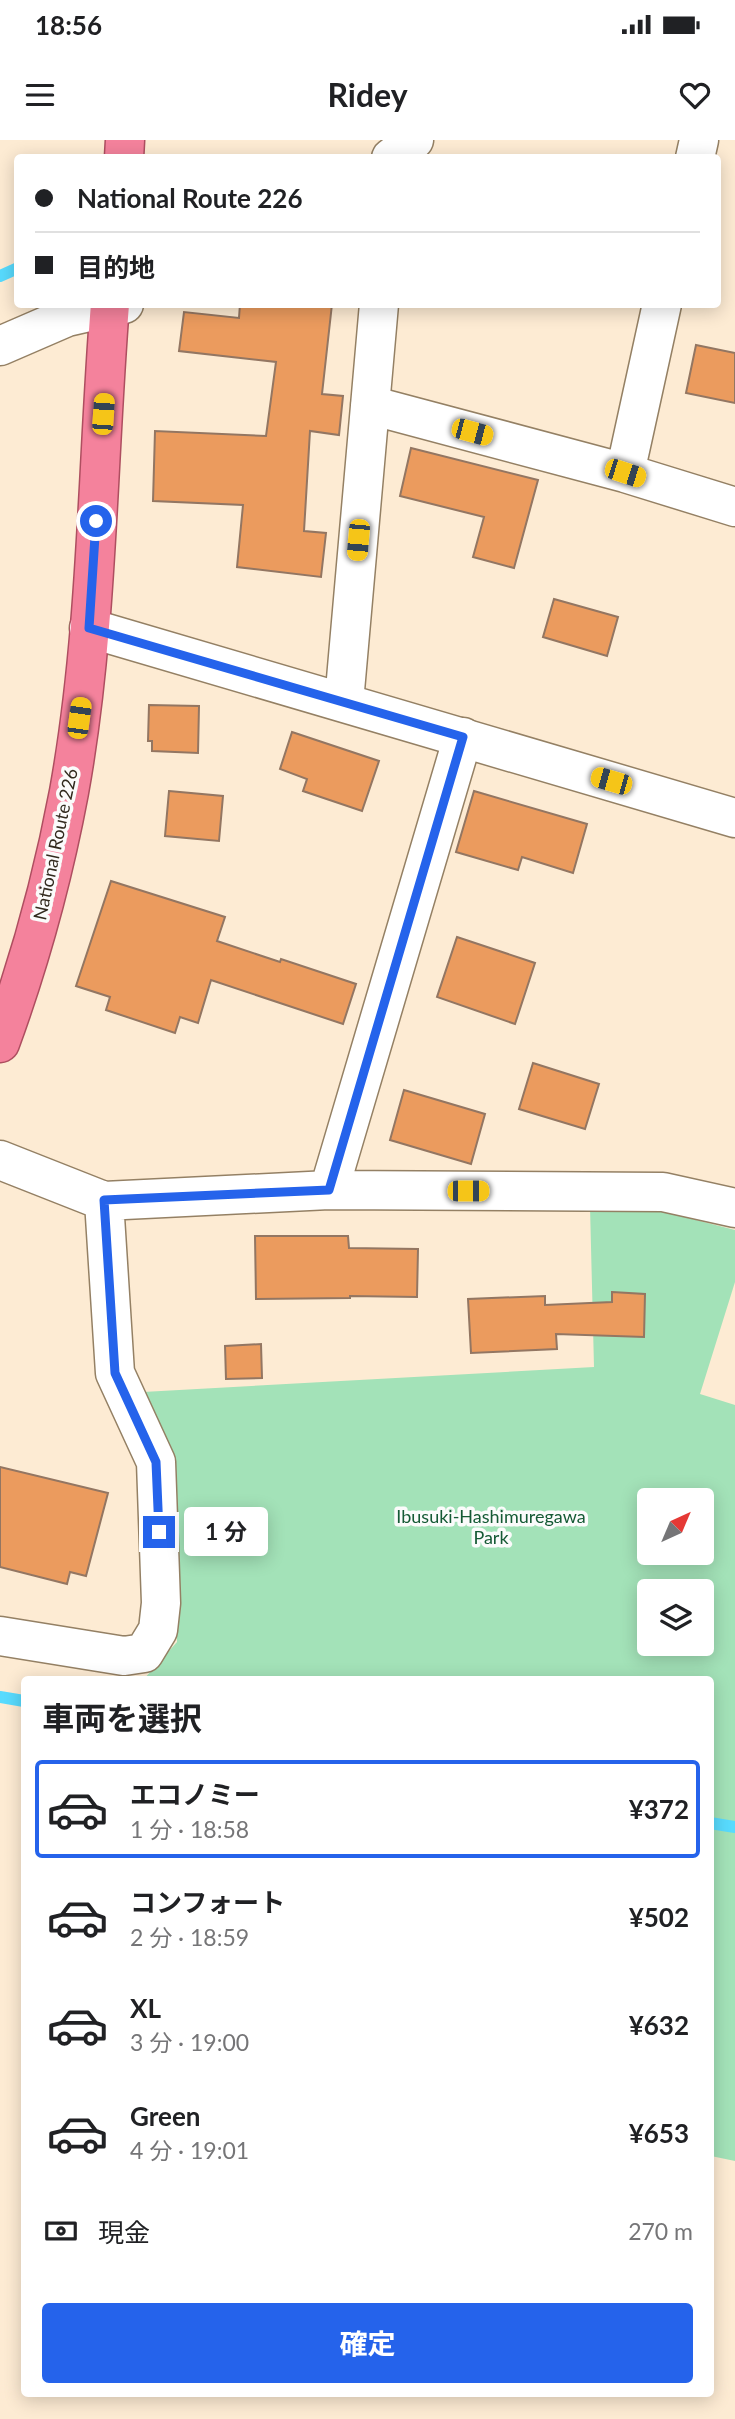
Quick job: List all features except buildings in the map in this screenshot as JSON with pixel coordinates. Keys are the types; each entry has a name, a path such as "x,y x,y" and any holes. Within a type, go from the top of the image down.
{"highway":[{"name":"National Route 226","path":"0,1043 47,895 69,791 83,694 115,308"}],"street":[{"path":"396,154 414,140"},
{"path":"0,346 66,317 106,308"},
{"path":"344,702 379,308"},
{"path":"625,473 661,308"},
{"path":"370,405 625,473 735,507"},
{"path":"89,628 735,818"},
{"path":"329,1190 463,737"},
{"path":"0,1160 104,1200 329,1190 663,1192 735,1208"},
{"path":"0,1636 124,1656 144,1653 158,1630 161,1603 156,1462 115,1373 104,1200"}],"green space":[{"name":"Ibusuki-Hashimuregawa Park","path":"590,1206 653,1209 735,1230 735,1282 700,1394 735,1405 735,2161 714,2157 714,1676 147,1676 177,1642 166,1451 143,1392 594,1367"}],"waterway":[{"path":"0,276 14,270"},
{"path":"0,1697 21,1700"},
{"path":"714,1824 735,1827"}],"route":[{"path":"96,521 89,628 463,737 329,1190 104,1200 115,1373 156,1462 159,1532"}]}
